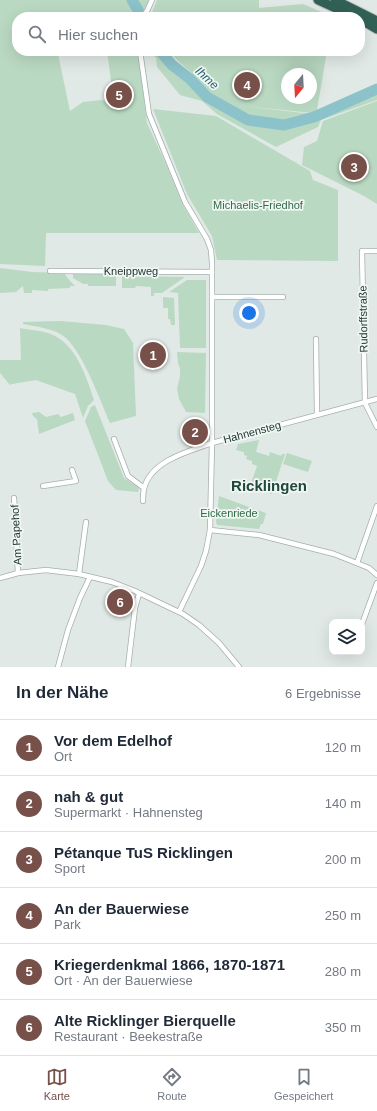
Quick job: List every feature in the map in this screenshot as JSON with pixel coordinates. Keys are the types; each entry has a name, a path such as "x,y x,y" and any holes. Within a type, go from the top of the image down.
{"highway":[{"path":"318,0 345,12"},
{"path":"335,0 359,12"},
{"path":"365,15 377,21"},
{"path":"365,22 377,29"}],"street":[{"path":"146,12 152,0"},
{"path":"141,56 149,114 185,202 207,239 211,250 212,443 210,530 206,551 201,566 179,612"},
{"name":"Rudorffstraße","path":"365,402 362,251 377,251"},
{"name":"Kneippweg","path":"50,271 212,272"},
{"path":"212,297 283,297"},
{"path":"316,339 317,414"},
{"name":"Hahnensteg","path":"143,501 144,488 151,475 161,464 186,452 212,443 377,399"},
{"path":"365,402 377,427"},
{"path":"114,439 128,476 144,488"},
{"path":"43,486 76,480 72,470"},
{"name":"Am Papehof","path":"14,498 18,573"},
{"path":"357,563 377,506"},
{"path":"79,574 86,522"},
{"path":"370,525 377,527"},
{"path":"210,530 259,535 334,554 369,568 377,575"},
{"path":"0,578 18,573 46,570 79,574 112,582 179,612 199,625 219,643 239,667"},
{"path":"58,667 68,630 90,576"},
{"path":"364,619 377,583"},
{"path":"128,667 135,608 139,594"}],"green space":[{"path":"0,0 149,0 143,12 12,12 12,56 58,56 70,111 83,102 101,100 114,103 108,56 139,56 147,123 182,203 199,233 46,233 45,266 0,264"},
{"path":"157,0 259,0 259,8 303,4 321,12 152,12"},
{"path":"154,56 163,56 171,66 188,80 206,99 247,121 284,127 319,117 377,95 377,100 321,120 318,127 276,147 217,114 202,101 180,95 157,67 156,58"},
{"path":"165,56 172,56 174,59 199,80 174,56 326,56 317,110 312,113 244,106 312,114 317,111 318,115 283,124 248,119 207,96 191,78 172,64"},
{"path":"377,101 377,204 302,165 304,147 317,141 323,121"},
{"name":"Michaelis-Friedhof","path":"153,109 216,116 310,171 313,180 338,190 338,261 217,260 212,236 187,194"},
{"path":"0,268 32,272 64,273 75,286 70,286 70,288 48,289 48,291 32,290 32,293 24,293 23,286 16,292 0,293"},
{"path":"73,273 116,274 116,286 88,286 88,284 83,284 73,278"},
{"path":"122,276 185,277 162,293 154,293 154,296 151,296 151,287 136,286 135,288 122,288"},
{"path":"187,280 206,280 206,348 180,348 178,293 169,292"},
{"path":"163,297 174,298 175,325 171,325 170,319 168,319 168,308 163,308"},
{"path":"60,321 106,325 124,329 133,343 136,416 110,423 85,367 73,346 66,338 51,330 23,324 23,322"},
{"path":"20,328 41,331 58,337 73,352 83,371 94,400 88,406 83,418 75,394 36,380 10,385 0,373 0,360 21,360"},
{"path":"177,352 206,353 205,413 186,412 179,399 177,389 180,368"},
{"path":"95,405 124,478 139,488 138,492 116,490 108,481 85,421 91,407"},
{"path":"39,412 46,417 58,414 61,417 73,413 75,420 39,434 37,419 32,413"},
{"path":"259,440 256,452 269,456 270,452 281,456 282,454 285,454 272,494 249,489 257,466 252,464 252,461 246,459 247,456 244,455 244,452 236,450 238,444"},
{"path":"287,453 312,461 308,472 283,464"},
{"name":"Eickenriede","path":"219,496 266,513 263,524 261,524 259,529 217,525 216,522"}],"waterway":[{"name":"Ihme","path":"132,0 139,12"},
{"name":"Ihme","path":"164,56 172,65 190,79 207,97 248,120 284,125 314,117 377,89"}],"place":[{"name":"An der Bauerwiese","path":"247,85"},
{"name":"Kriegerdenkmal 1866, 1870-1871","path":"119,95"},
{"name":"Pétanque TuS Ricklingen","path":"354,167"},
{"name":"Vor dem Edelhof","path":"153,355"},
{"name":"nah & gut","path":"195,432"},
{"name":"Alte Ricklinger Bierquelle","path":"120,602"}],"district":[{"name":"Ricklingen","path":"269,486"}]}
